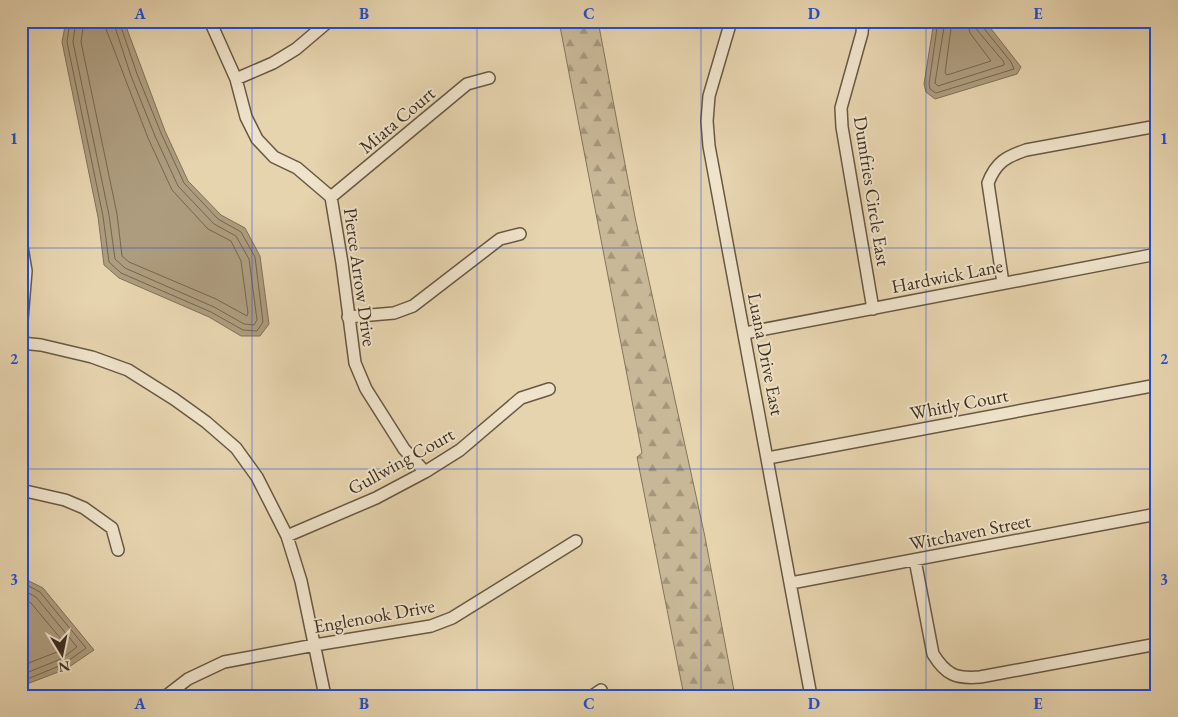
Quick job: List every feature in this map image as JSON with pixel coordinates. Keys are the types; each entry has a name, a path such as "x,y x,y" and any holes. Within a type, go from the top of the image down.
{"street":[{"name":"Pierce Arrow Drive","path":"210,21 236,79 246,117 257,139 274,157 297,168 331,197 342,263 354,363 366,389 404,449 424,472"},
{"path":"236,79 274,63 296,49 329,21"},
{"name":"Luana Drive East","path":"732,21 709,96 707,121 709,146 811,696"},
{"name":"Dumfries Circle East","path":"863,21 862,32 841,108 842,128 873,308"},
{"name":"Miata Court","path":"331,197 467,84 489,78"},
{"path":"1003,283 988,183 992,172 1000,163 1026,150 1157,126"},
{"path":"348,317 394,313 413,306 500,239 520,234"},
{"path":"21,241 26,271 21,332"},
{"name":"Hardwick Lane","path":"745,333 1157,254"},
{"path":"21,343 41,345 92,357 128,370 206,422 236,448 257,477 287,536 301,582 325,696"},
{"name":"Whitly Court","path":"768,458 1157,385"},
{"name":"Gullwing Court","path":"287,536 376,498 424,472 460,450 521,398 549,389"},
{"path":"21,490 39,492 84,508 112,528 118,550"},
{"name":"Witchaven Street","path":"791,583 1157,514"},
{"name":"Englenook Drive","path":"166,696 188,679 224,662 315,644 431,626 452,618 576,541"},
{"path":"915,560 933,654 945,670 953,675 965,678 1036,667 1157,644"}],"green space":[{"path":"559,21 598,21 635,217 705,537 735,696 684,696 637,457 642,453"}],"water":[{"path":"66,21 124,21 165,131 188,181 221,215 245,228 260,256 269,324 260,336 241,336 209,317 119,278 104,265 98,217 62,42"},
{"path":"934,21 985,21 1021,67 1017,74 935,99 926,92 924,84"},
{"path":"21,577 43,588 94,650 66,669 27,684 21,690"}]}
